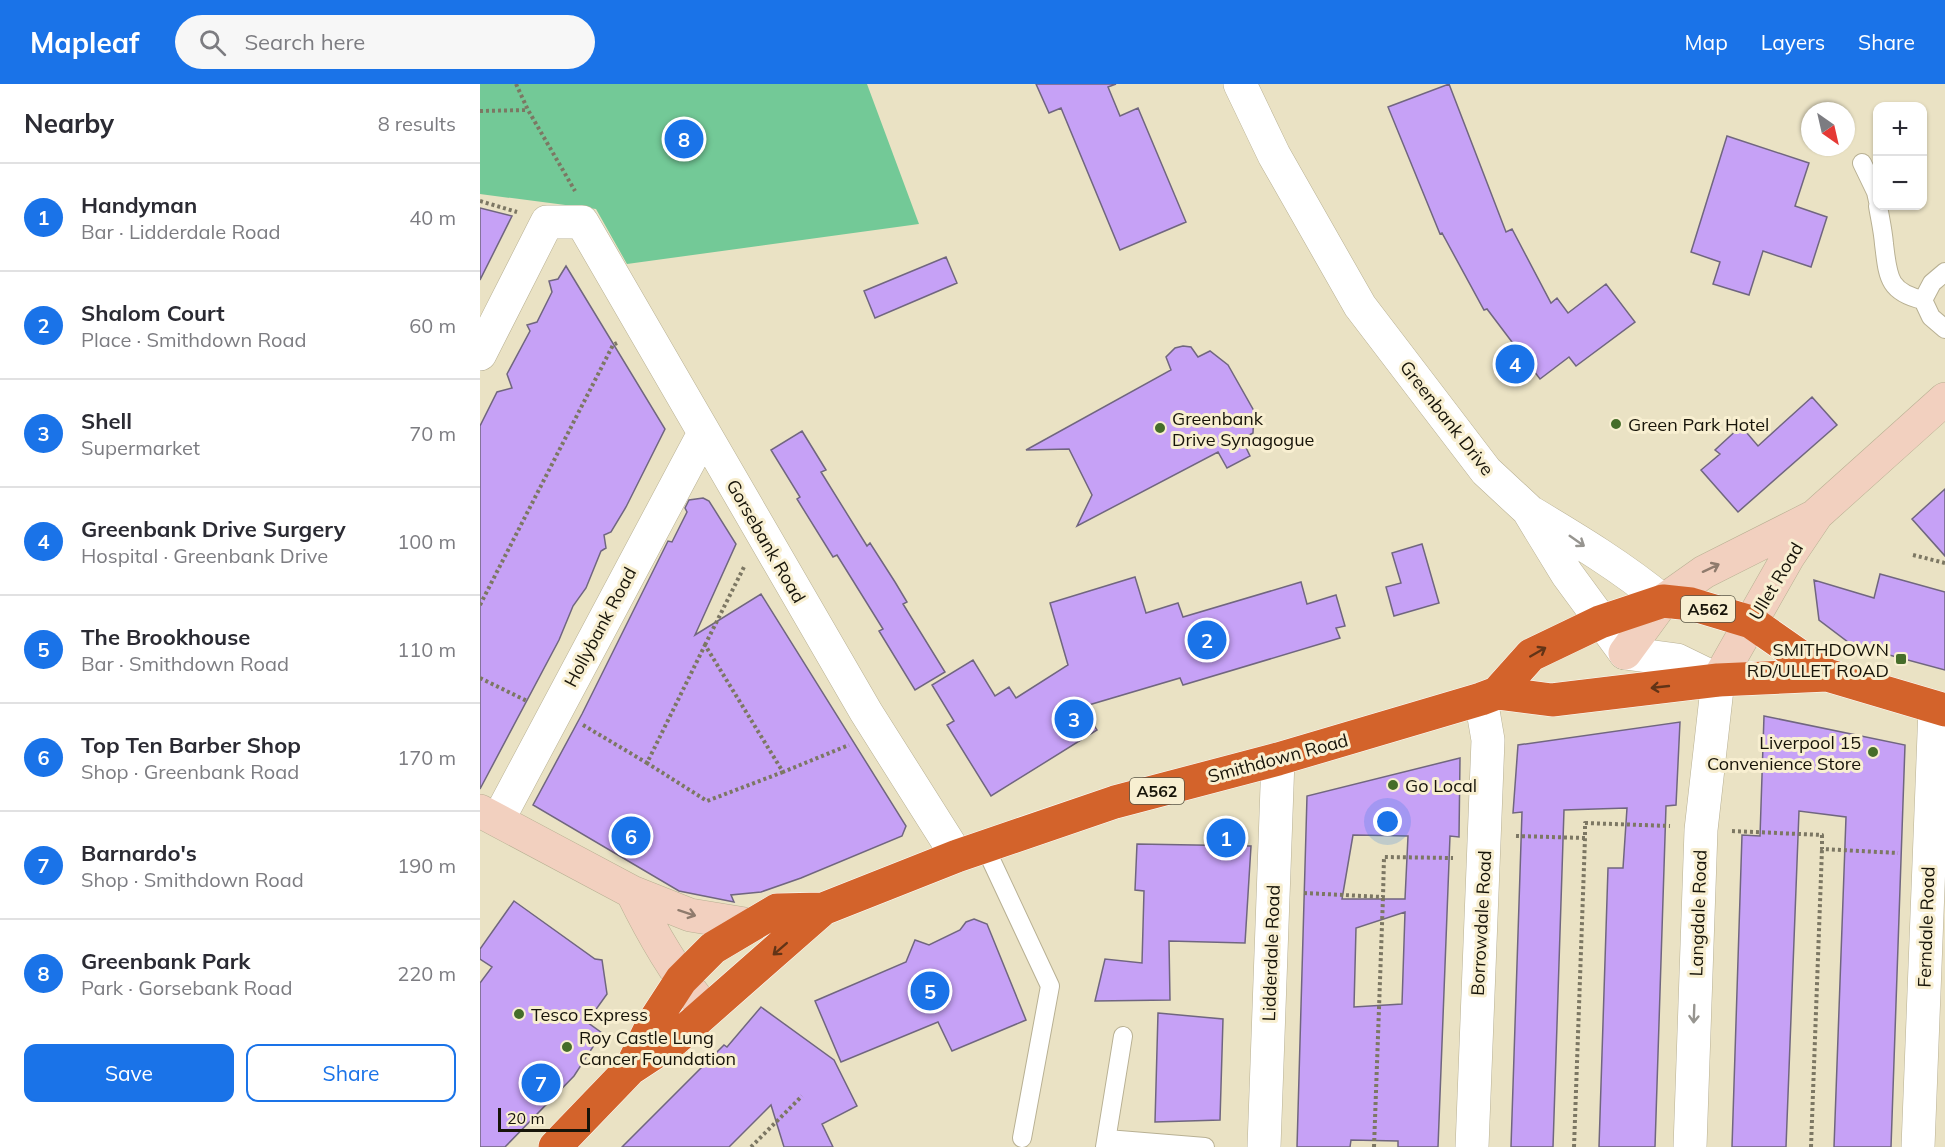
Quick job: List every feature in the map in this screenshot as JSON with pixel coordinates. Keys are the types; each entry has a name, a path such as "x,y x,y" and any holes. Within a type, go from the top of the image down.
{"highway":[{"name":"Smithdown Road","path":"1489,696 1531,655 1600,622 1663,601 1691,604 1751,622 1827,675 1940,709"},
{"name":"Smithdown Road","path":"630,1069 653,1023 681,980 713,948 777,910 823,909 971,851 1115,802 1278,759 1489,696 1551,700 1718,681 1827,675"},
{"name":"Smithdown Road","path":"557,1146 630,1069 674,1040 778,952 823,909"}],"main road":[{"name":"Ullet Road","path":"1718,681 1788,557 1817,514 1945,399"},
{"name":"Ullet Road","path":"1625,653 1663,601 1704,572 1817,514"},
{"path":"489,815 632,892 690,915 751,925"},
{"path":"632,892 658,946 706,1011"}],"street":[{"name":"Greenbank Drive","path":"1250,90 1274,155 1360,306 1486,471 1528,510 1566,574 1625,653"},
{"path":"480,354 548,222 582,222"},
{"name":"Gorsebank Road","path":"582,222 703,435 866,712 971,851"},
{"name":"Hollybank Road","path":"489,815 554,714 703,435"},
{"path":"1528,510 1608,563 1628,572 1663,601"},
{"path":"1625,653 1677,660 1718,681"},
{"name":"Langdale Road","path":"1690,1147 1701,830 1718,681"},
{"name":"Borrowdale Road","path":"1472,1147 1489,696"},
{"name":"Ferndale Road","path":"1918,1147 1929,855 1940,709"},
{"name":"Lidderdale Road","path":"1264,1147 1278,759"}],"lane":[{"path":"1862,163 1873,190"},
{"path":"1879,210 1887,274 1896,289 1910,297 1923,300"},
{"path":"1923,300 1932,283 1945,272"},
{"path":"1923,300 1931,317 1945,329"},
{"path":"971,851 1050,986 1022,1138"},
{"path":"1123,1035 1106,1143 1205,1147"}],"path":[{"path":"516,84 528,110 588,212 582,222"},
{"path":"480,111 528,110"},
{"path":"480,605 613,345 642,327"},
{"path":"647,763 761,532"},
{"path":"1913,555 1945,563"},
{"path":"705,645 783,772"},
{"path":"480,678 554,714 577,721 707,801 855,742 879,729"},
{"path":"1574,1147 1585,823 1822,835 1811,1147"},
{"path":"1374,1147 1384,856 1585,838"},
{"path":"1822,849 1929,855"},
{"path":"1273,892 1383,897"},
{"path":"753,1147 802,1096"}],"green space":[{"path":"480,84 867,84 919,224 627,264 596,209 480,194"}],"building":[{"path":"1036,84 1116,84 1108,87 1120,116 1138,108 1186,222 1120,250 1061,108 1049,113"},
{"path":"1449,84 1506,232 1512,229 1551,303 1557,298 1568,313 1606,284 1635,322 1576,366 1569,357 1540,379 1487,309 1484,310 1442,233 1440,234 1388,107"},
{"path":"1727,136 1809,163 1795,206 1827,217 1811,267 1763,251 1749,295 1713,284 1720,262 1691,252"},
{"path":"480,208 512,216 480,280"},
{"path":"946,257 957,283 875,318 864,291"},
{"path":"566,266 665,429 626,507 611,532 604,535 606,548 601,551 586,588 573,606 559,640 480,789 480,426 497,392 512,388 507,374 530,331 527,325 537,322 552,292 549,281 558,279"},
{"name":"Greenbank Drive Synagogue","path":"1191,347 1198,357 1210,351 1228,365 1254,411 1253,433 1242,439 1250,456 1227,468 1218,452 1077,526 1092,495 1069,449 1026,450 1171,370 1166,357 1175,348"},
{"path":"1812,397 1837,425 1738,512 1701,470 1720,454 1715,450 1741,426 1758,446"},
{"path":"802,431 826,470 821,472 867,546 870,543 895,582 907,602 903,604 945,672 915,690 879,631 883,629 837,555 833,557 797,499 800,497 771,450"},
{"path":"1945,489 1945,556 1912,519"},
{"path":"703,498 709,501 736,544 695,635 761,594 906,826 902,836 801,878 761,892 731,895 734,902 679,891 533,805 582,714 668,541 672,542 687,512 685,508 689,500"},
{"path":"1422,544 1439,603 1394,616 1386,587 1401,583 1392,553"},
{"path":"1880,574 1945,592 1945,670 1852,645 1819,620 1814,580 1874,598"},
{"path":"1135,577 1146,613 1178,603 1183,617 1301,582 1307,604 1336,595 1345,626 1336,628 1340,638 1183,685 1180,678 1082,707 1097,730 991,796 947,725 954,721 932,685 973,660 995,696 1009,687 1016,698 1068,665 1050,603"},
{"path":"1764,716 1905,745 1891,1147 1834,1147 1846,817 1799,811 1786,1147 1732,1147 1742,835 1760,836"},
{"path":"1680,722 1676,805 1666,806 1655,1147 1599,1147 1608,868 1623,868 1627,808 1564,810 1553,1147 1511,1147 1522,812 1513,813 1518,745"},
{"path":"1460,758 1459,837 1450,836 1438,1147 1398,1147 1398,1141 1351,1140 1350,1147 1297,1147 1307,796","holes":["1353,835 1408,836 1405,899 1342,899","1405,912 1402,1004 1354,1007 1356,928"]},
{"path":"1137,844 1251,846 1245,943 1169,941 1170,1000 1095,1001 1105,959 1142,963 1144,891 1135,890"},
{"name":"Tesco Express","path":"514,901 595,959 602,960 607,994 587,1022 602,1033 574,1076 505,1147 480,1147 480,983 492,967 480,959 480,949"},
{"path":"974,919 987,924 1026,1020 952,1051 938,1022 841,1062 815,1001 906,962 915,940 929,945 960,930 966,922"},
{"path":"761,1007 834,1060 857,1106 822,1124 833,1147 784,1147 771,1105 729,1147 622,1147 724,1045 727,1047"},
{"path":"1158,1013 1223,1019 1220,1120 1155,1122"}],"place":[{"name":"Greenbank Park","path":"684,139"},
{"name":"Greenbank Drive Surgery","path":"1515,364"},
{"name":"Green Park Hotel","path":"1616,424"},
{"name":"Greenbank Drive Synagogue","path":"1160,428"},
{"name":"Shalom Court","path":"1207,640"},
{"name":"SMITHDOWN RD/ULLET ROAD","path":"1901,659"},
{"name":"Shell","path":"1074,719"},
{"name":"Liverpool 15 Convenience Store","path":"1873,752"},
{"name":"Go Local","path":"1393,785"},
{"name":"Top Ten Barber Shop","path":"631,836"},
{"name":"Handyman","path":"1226,838"},
{"name":"The Brookhouse","path":"930,991"},
{"name":"Tesco Express","path":"519,1014"},
{"name":"Roy Castle Lung Cancer Foundation","path":"567,1047"},
{"name":"Barnardo's","path":"541,1083"}]}
